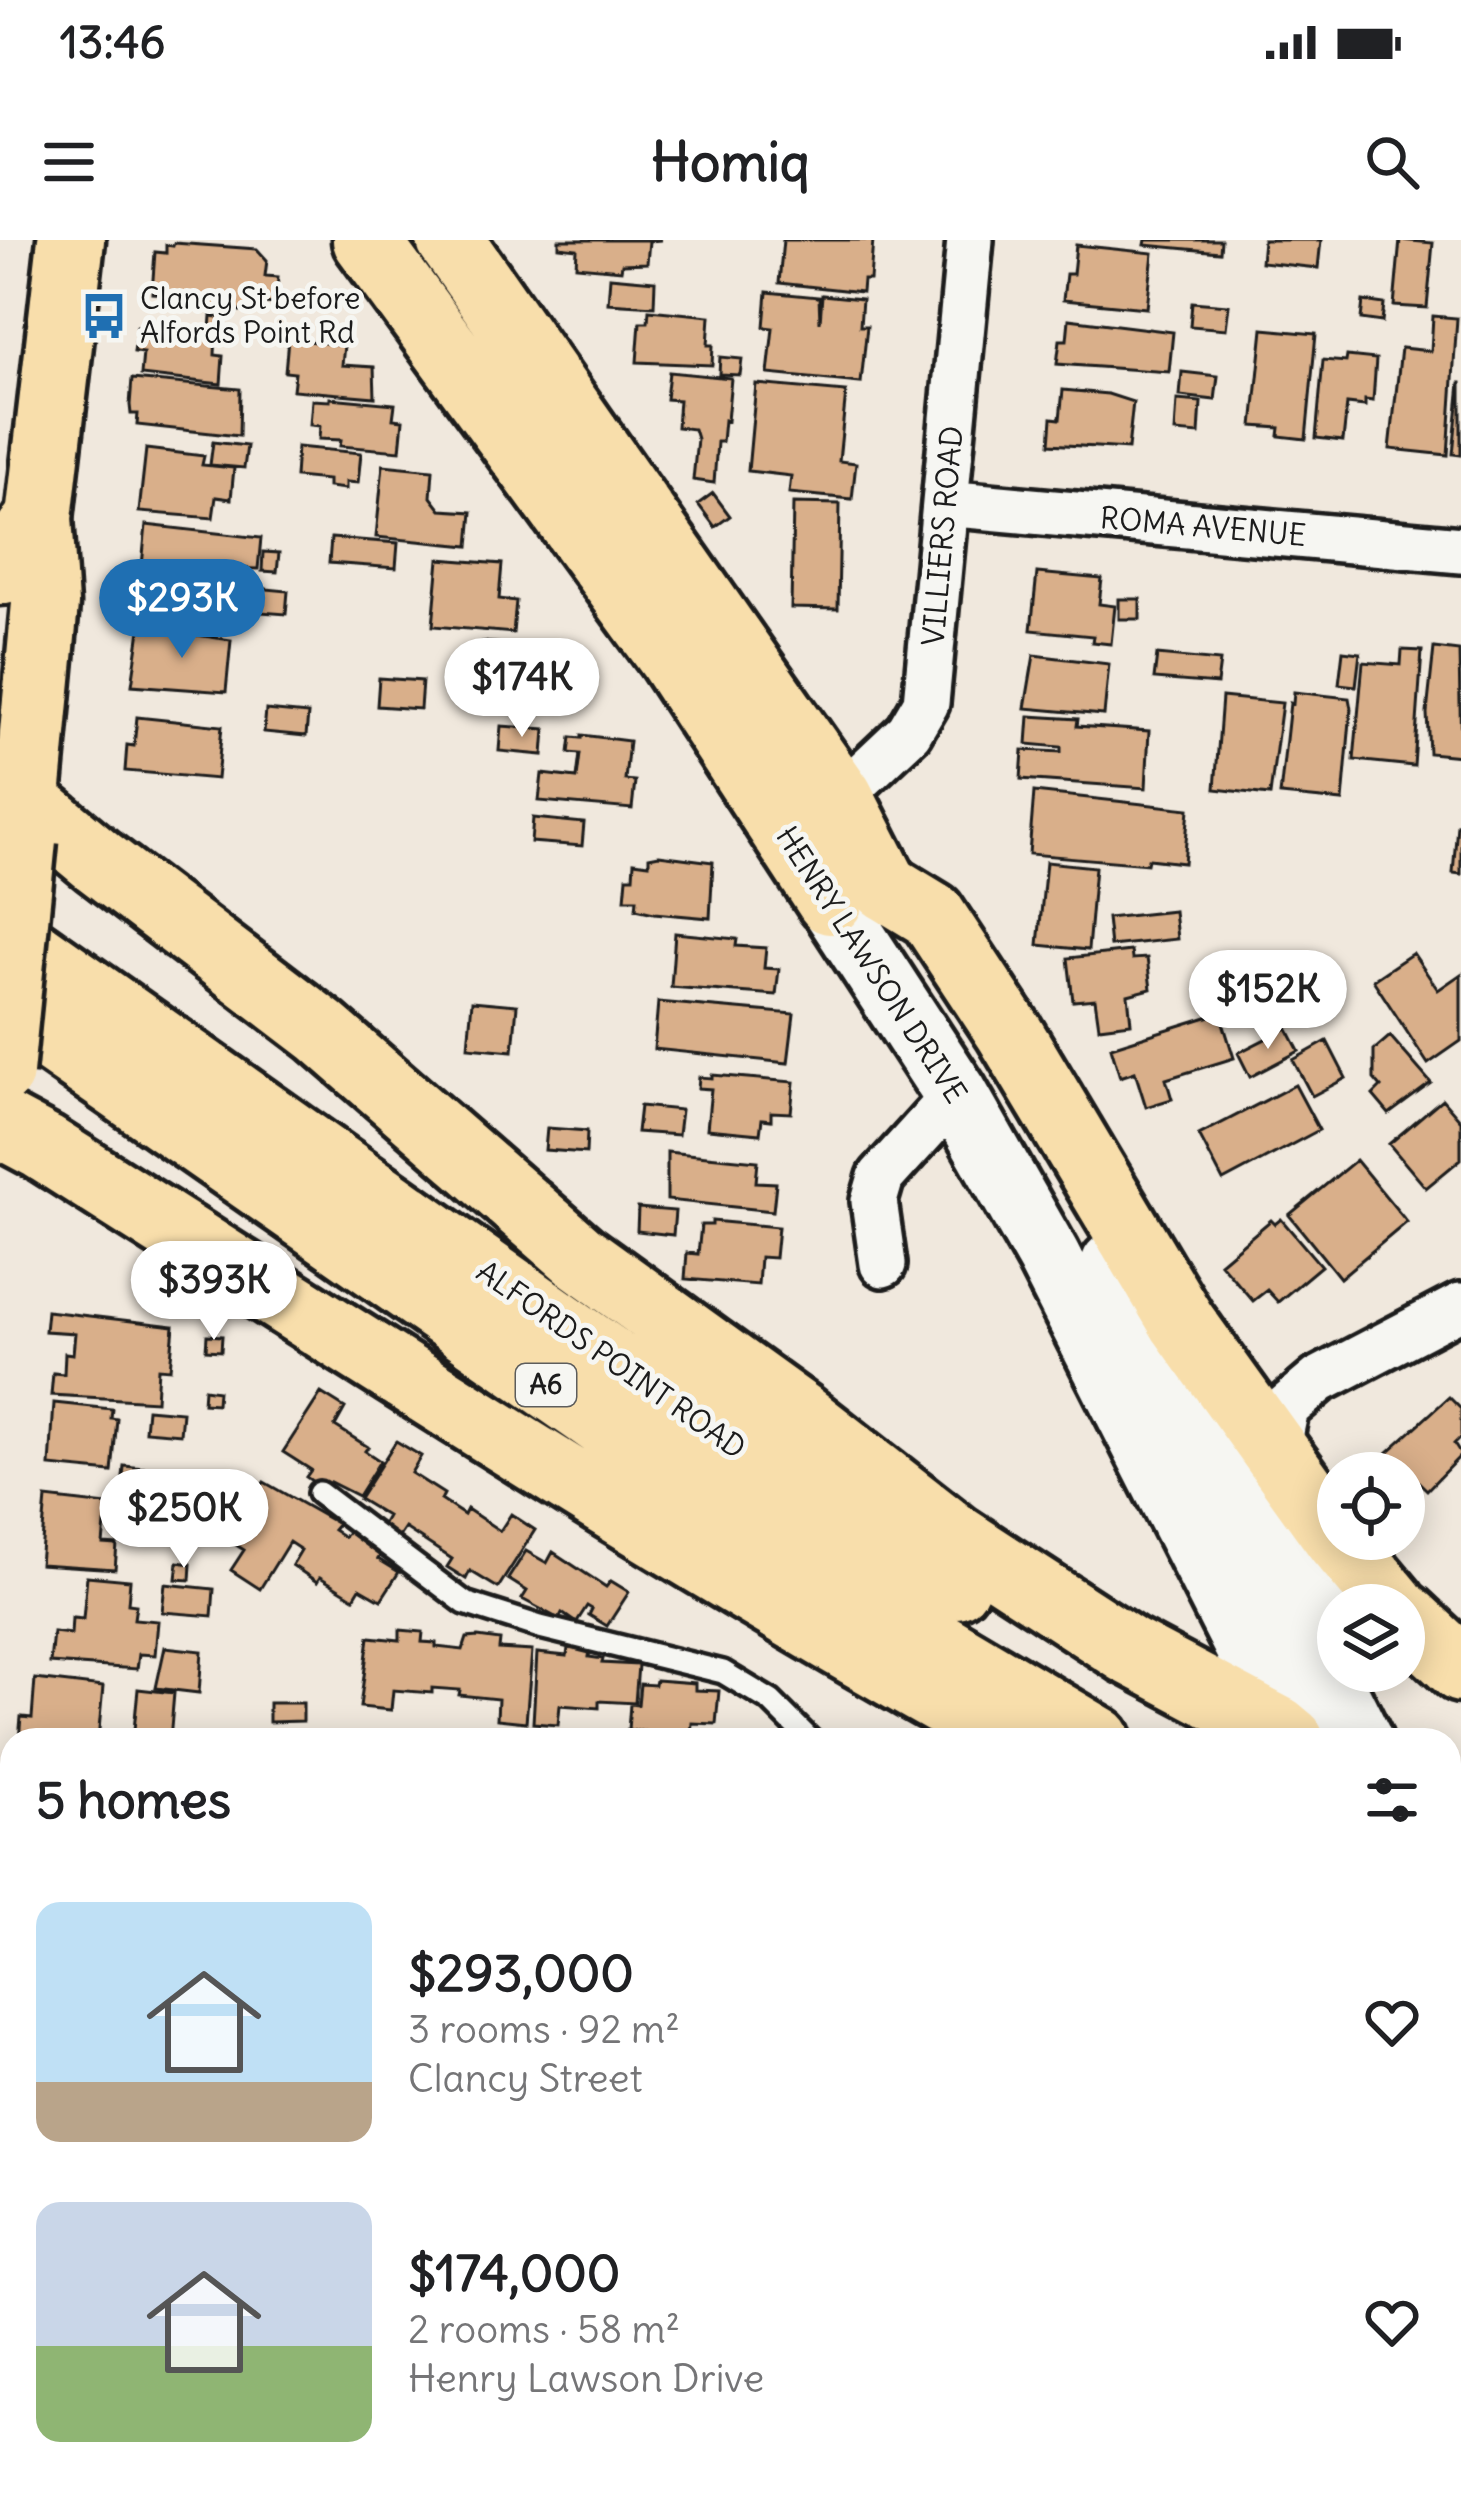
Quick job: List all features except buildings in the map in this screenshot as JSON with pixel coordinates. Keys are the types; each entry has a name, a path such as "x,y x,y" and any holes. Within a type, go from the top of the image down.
{"main road":[{"path":"30,1023 25,821 45,604 39,518 71,240"},
{"name":"HENRY LAWSON DRIVE","path":"366,240 670,656 858,894 1123,1281 1354,1728"},
{"name":"HENRY LAWSON DRIVE","path":"450,240 840,797 858,894 956,1094 1048,1256 1287,1728"},
{"path":"0,571 39,518"},
{"path":"0,626 3,602 39,518"},
{"path":"25,821 321,1031 598,1270 799,1414 1076,1636 1275,1728"},
{"path":"858,894 932,915 1009,1032 1182,1322 1317,1511"},
{"name":"A6","path":"0,929 30,1023"},
{"name":"ALFORDS POINT ROAD","path":"30,1023 665,1399 893,1546 1076,1636 1218,1728"},
{"name":"ALFORDS POINT ROAD","path":"30,1023 768,1538 1078,1728"},
{"path":"0,1124 481,1427 990,1728"},
{"path":"1356,1560 1376,1584"},
{"path":"1425,1636 1461,1669"}],"street":[{"name":"VILLIERS ROAD","path":"840,797 909,732 926,703 970,240"},
{"name":"ROMA AVENUE","path":"945,503 1461,550"},
{"path":"883,1264 874,1201 881,1177 956,1094"},
{"path":"1322,1584 1291,1513 1278,1458 1283,1420 1297,1395 1461,1306"},
{"path":"1364,1692 1375,1728"}],"lane":[{"path":"319,1493 465,1603 540,1628 723,1672 771,1700 798,1728"}],"place":[{"name":"Clancy St before Alfords Point Rd","path":"104,316"}]}
